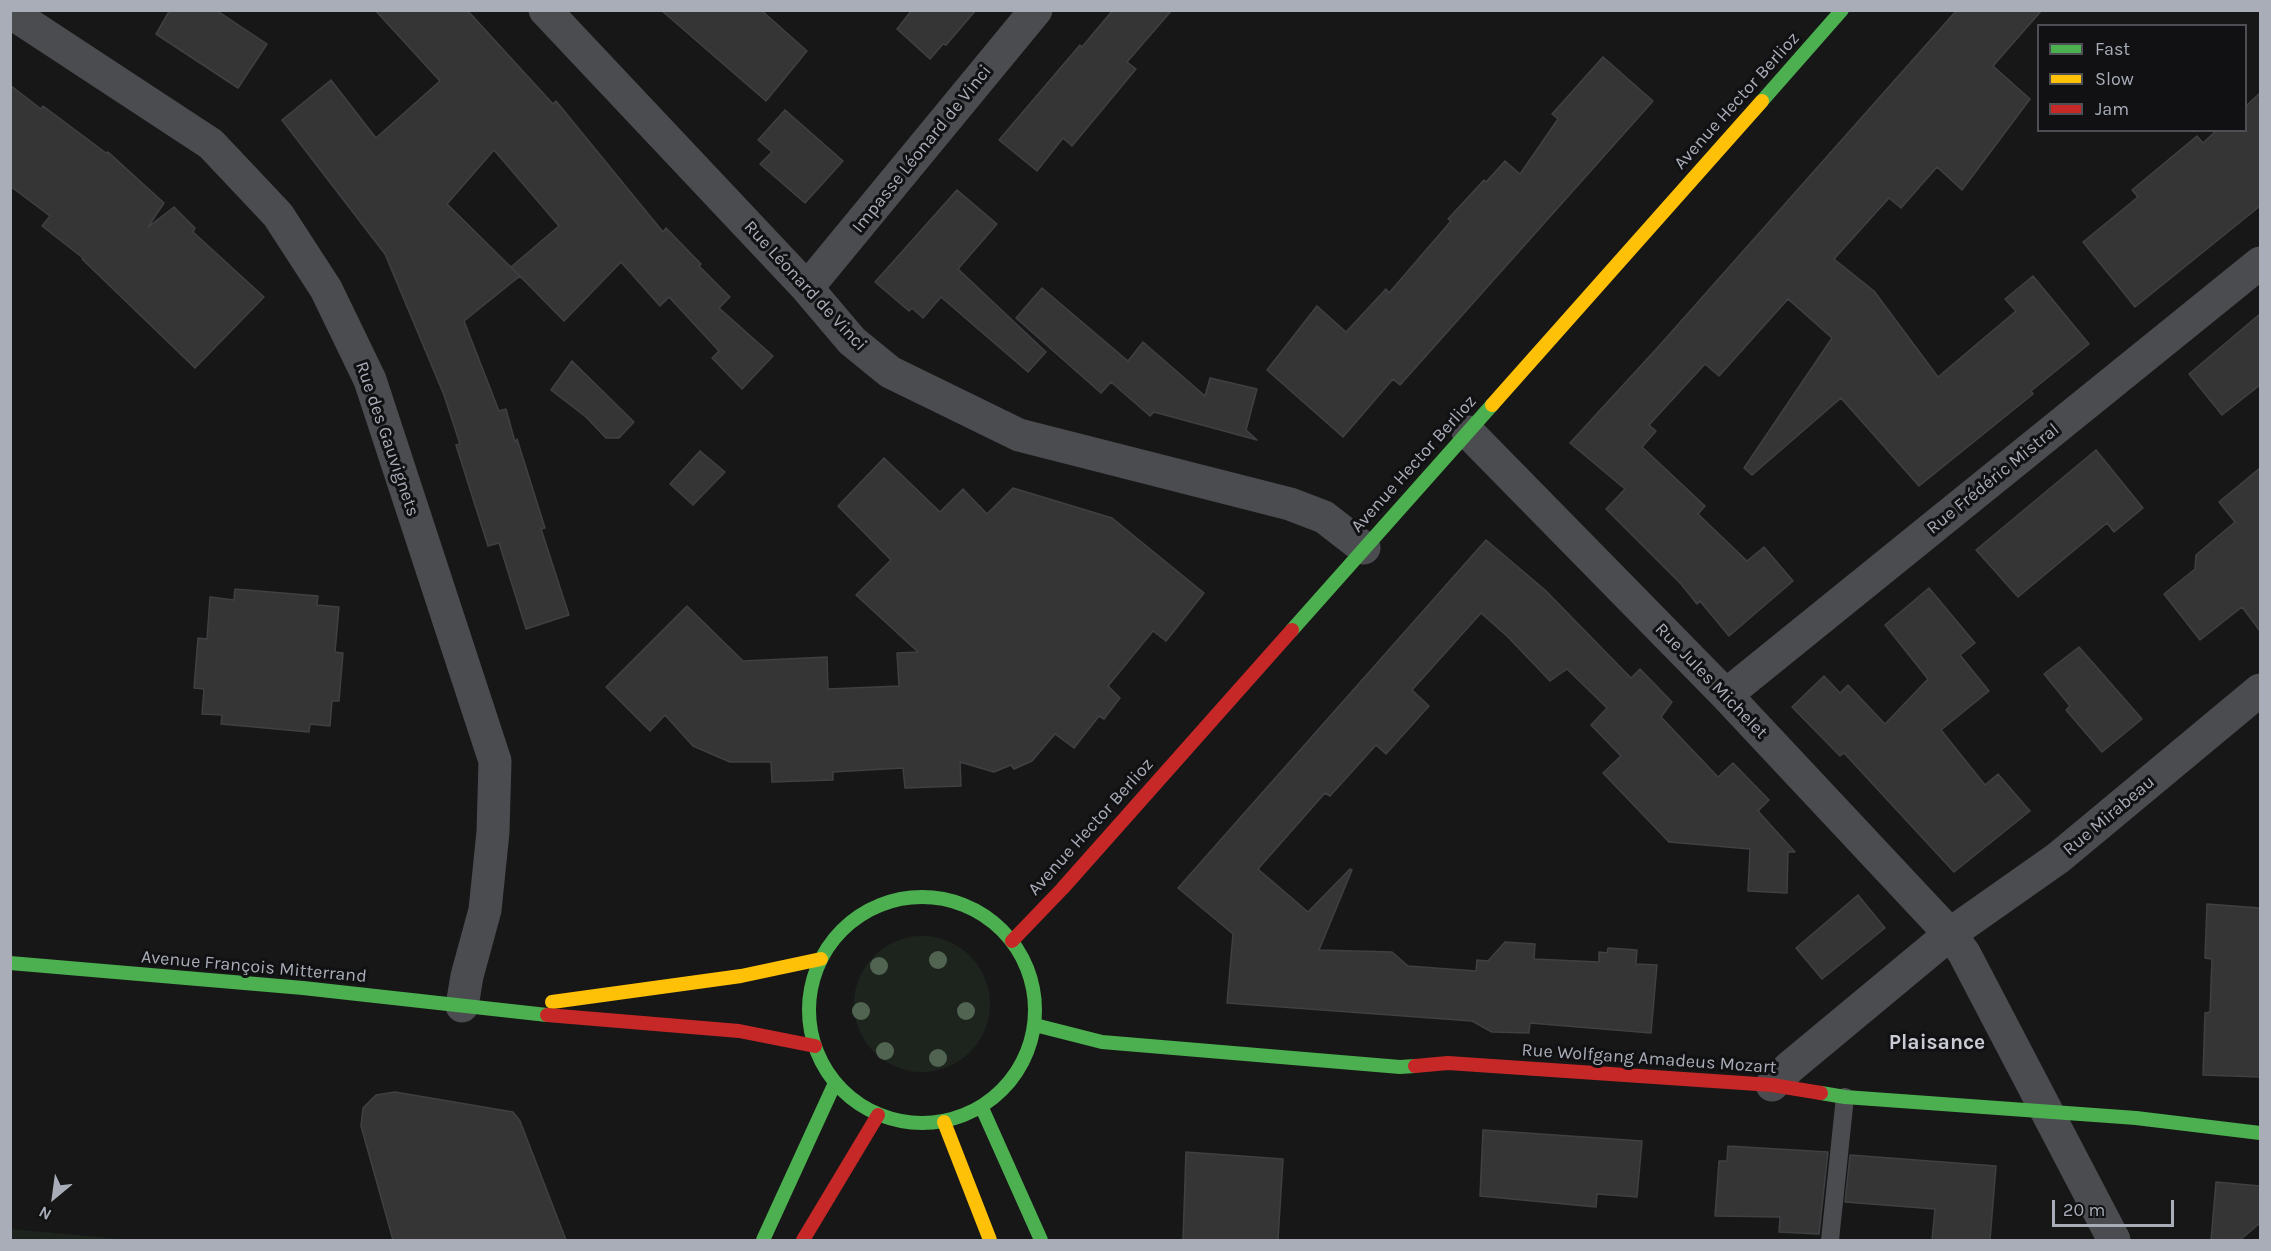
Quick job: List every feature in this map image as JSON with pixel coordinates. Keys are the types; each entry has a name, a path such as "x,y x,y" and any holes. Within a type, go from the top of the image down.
{"street":[{"name":"Rue Léonard de Vinci","path":"545,10 807,288 852,341 890,372 1019,435 1290,504 1324,517 1364,548"},
{"name":"Impasse Léonard de Vinci","path":"807,288 1036,10"},
{"name":"Avenue Hector Berlioz","path":"1012,941 1062,889 1842,10"},
{"name":"Rue des Gauvignets","path":"10,12 211,144 279,215 326,289 370,380 495,761 493,832 485,909 467,976 462,1006"},
{"name":"Rue Frédéric Mistral","path":"1726,695 2260,263"},
{"name":"Rue Jules Michelet","path":"1468,432 1726,695 1950,934 1964,953 2114,1240"},
{"name":"Rue Mirabeau","path":"1772,1085 1790,1067 1950,934 2058,858 2260,690"},
{"path":"927,897 959,903 989,918 1012,941 1028,966 1035,995 1035,1025 1026,1058 1006,1087 982,1107 944,1122 900,1121 862,1106 835,1083 823,1066 815,1046 809,1017 811,987 821,959 839,932 865,912 895,900 927,897"},
{"path":"494,1010 741,976 821,959"},
{"name":"Avenue François Mitterrand","path":"10,963 303,988 494,1010"},
{"path":"494,1010 739,1031 815,1046"},
{"name":"Rue Wolfgang Amadeus Mozart","path":"1035,1025 1102,1042 1388,1066 1448,1063 1772,1085 1845,1097 2136,1118 2260,1133"},
{"path":"763,1240 835,1083"},
{"path":"982,1107 1041,1240"},
{"path":"803,1240 878,1114"},
{"path":"944,1122 990,1240"}],"lane":[{"path":"1830,1240 1845,1097"}],"shaded area":[{"path":"922,936 948,941 970,956 985,978 990,1004 985,1030 970,1052 948,1067 922,1072 896,1067 874,1052 859,1030 854,1004 859,978 874,956 896,941"},
{"path":"11,1229 131,1240 11,1240"}],"building":[{"path":"170,10 216,10 267,44 238,88 156,34"},
{"path":"375,10 467,10 553,104 556,101 663,232 666,228 730,297 719,308 773,356 742,389 712,358 719,351 669,297 660,306 621,262 564,321 520,276 464,321 499,411 506,409 515,442 517,439 545,528 541,529 569,615 526,629 499,543 488,546 456,445 460,444 444,395 385,254 282,120 331,80 376,138 440,81","holes":["494,150 559,226 511,267 515,271 447,204"]},
{"path":"661,10 761,10 807,51 766,101"},
{"path":"912,10 976,10 946,45 943,44 930,59 897,29"},
{"path":"1113,10 1172,10 1127,62 1136,69 1072,146 1063,138 1037,171 999,140"},
{"path":"1957,10 2042,10 1993,66 2030,99 1962,190 1937,167 1901,208 1889,198 1834,259 1874,291 1938,377 2016,311 2005,299 2033,276 2089,344 2031,391 2033,394 1919,486 1841,398 1752,475 1744,468 1832,338 1788,299 1719,376 1705,364 1649,425 1656,431 1642,447 1705,506 1698,514 1747,561 1764,547 1793,581 1729,636 1700,601 1697,604 1681,584 1606,509 1625,489 1570,443"},
{"path":"1603,57 1653,101 1400,385 1393,379 1343,437 1267,370 1317,306 1346,332 1386,289 1389,293 1451,221 1448,219 1484,180 1486,182 1505,161 1520,174 1558,119 1552,114"},
{"path":"10,85 41,109 43,106 106,153 108,152 164,203 148,227 174,207 195,228 193,232 264,297 195,368 83,258 42,226 50,216 10,186"},
{"path":"2260,93 2260,206 2135,307 2083,242 2138,197 2132,190 2197,136 2203,143 2215,132 2247,132 2247,105"},
{"path":"785,110 843,161 805,203 760,164 772,152 758,140"},
{"path":"957,190 997,224 958,269 1046,352 1028,372 941,297 923,318 912,308 909,311 875,282"},
{"path":"1042,288 1128,361 1143,342 1205,396 1210,378 1257,389 1246,430 1257,440 1154,412 1150,416 1111,382 1101,393 1016,318"},
{"path":"2260,314 2260,385 2222,415 2189,374"},
{"path":"572,361 634,422 619,438 606,438 586,417 551,390"},
{"path":"2096,450 2143,508 2114,532 2107,523 2018,597 1976,550"},
{"path":"700,451 725,472 693,505 670,484"},
{"path":"884,458 940,512 963,489 987,514 1013,488 1112,518 1204,593 1166,641 1153,631 1108,686 1120,698 1104,719 1099,716 1074,748 1055,734 1032,761 1014,769 1011,765 994,772 960,762 961,786 905,788 903,768 833,772 833,780 772,782 771,762 730,762 693,746 665,715 650,731 606,687 687,606 743,661 827,657 828,689 899,686 897,653 918,652 856,595 891,560 838,506"},
{"path":"2260,468 2260,631 2242,607 2200,640 2164,594 2195,569 2196,555 2235,522 2219,502"},
{"path":"1486,540 1545,590 1631,678 1640,669 1672,702 1661,717 1718,777 1733,763 1769,800 1758,811 1795,852 1788,852 1787,893 1748,891 1750,849 1669,842 1603,773 1621,756 1591,725 1607,708 1567,669 1550,681 1507,636 1481,613 1412,690 1429,706 1386,754 1376,745 1330,796 1325,793 1258,869 1308,912 1350,869 1352,870 1319,950 1392,952 1408,966 1476,971 1477,960 1488,961 1505,942 1535,944 1534,959 1599,962 1599,952 1607,953 1608,948 1637,950 1636,964 1657,965 1651,1033 1530,1023 1529,1033 1492,1032 1472,1021 1227,1003 1233,934 1178,888"},
{"path":"1929,588 1975,643 1960,655 1989,691 1941,730 1985,785 1998,774 2030,811 1954,872 1844,753 1840,756 1792,707 1824,676 1840,693 1848,685 1885,724 1928,679 1885,625"},
{"path":"235,589 318,596 317,605 339,607 335,652 343,653 339,701 332,701 330,726 310,724 309,732 221,724 222,715 202,714 204,689 194,688 198,638 207,639 210,597 234,600"},
{"path":"2079,647 2142,719 2102,752 2066,710 2070,706 2044,674"},
{"path":"1858,895 1885,928 1822,979 1796,948"},
{"path":"2207,904 2260,908 2260,1077 2203,1075 2205,1013 2210,1012 2212,959 2205,958"},
{"path":"395,1092 513,1112 520,1121 566,1240 393,1240 361,1126 363,1108 376,1095"},
{"path":"1483,1130 1642,1141 1637,1197 1597,1194 1596,1207 1480,1196"},
{"path":"1728,1146 1828,1152 1819,1234 1779,1232 1780,1217 1715,1216 1719,1161 1727,1161"},
{"path":"1186,1152 1283,1159 1278,1240 1183,1240"},
{"path":"1850,1155 1996,1166 1990,1240 1932,1240 1935,1209 1845,1202"},
{"path":"2216,1182 2260,1186 2260,1223 2240,1240 2211,1240"}],"traffic: fast":[{"path":"1762,101 1842,10"},
{"path":"1292,630 1492,405"},
{"path":"911,897 933,897 975,910 1002,930 1022,957 1033,988 1035,1010 1033,1032 1022,1063 1002,1090 975,1110 955,1118 933,1123 911,1123 869,1110 850,1097 835,1082 822,1063 814,1043 809,1021 809,999 822,957 835,938 850,923 869,910 889,902 911,897"},
{"path":"10,963 303,988 547,1015"},
{"path":"1035,1025 1102,1042 1400,1067 1415,1066"},
{"path":"763,1240 835,1083"},
{"path":"1821,1093 1845,1097 2136,1118 2260,1133"},
{"path":"982,1108 1041,1240"}],"traffic: slow":[{"path":"1492,405 1762,101"},
{"path":"552,1002 741,976 821,959"},
{"path":"944,1122 990,1240"}],"traffic: jam":[{"path":"1012,941 1062,889 1292,630"},
{"path":"547,1015 739,1031 815,1046"},
{"path":"1415,1066 1448,1063 1772,1085 1821,1093"},
{"path":"803,1240 878,1115"}],"district":[{"name":"Plaisance","path":"1937,1043"}]}
